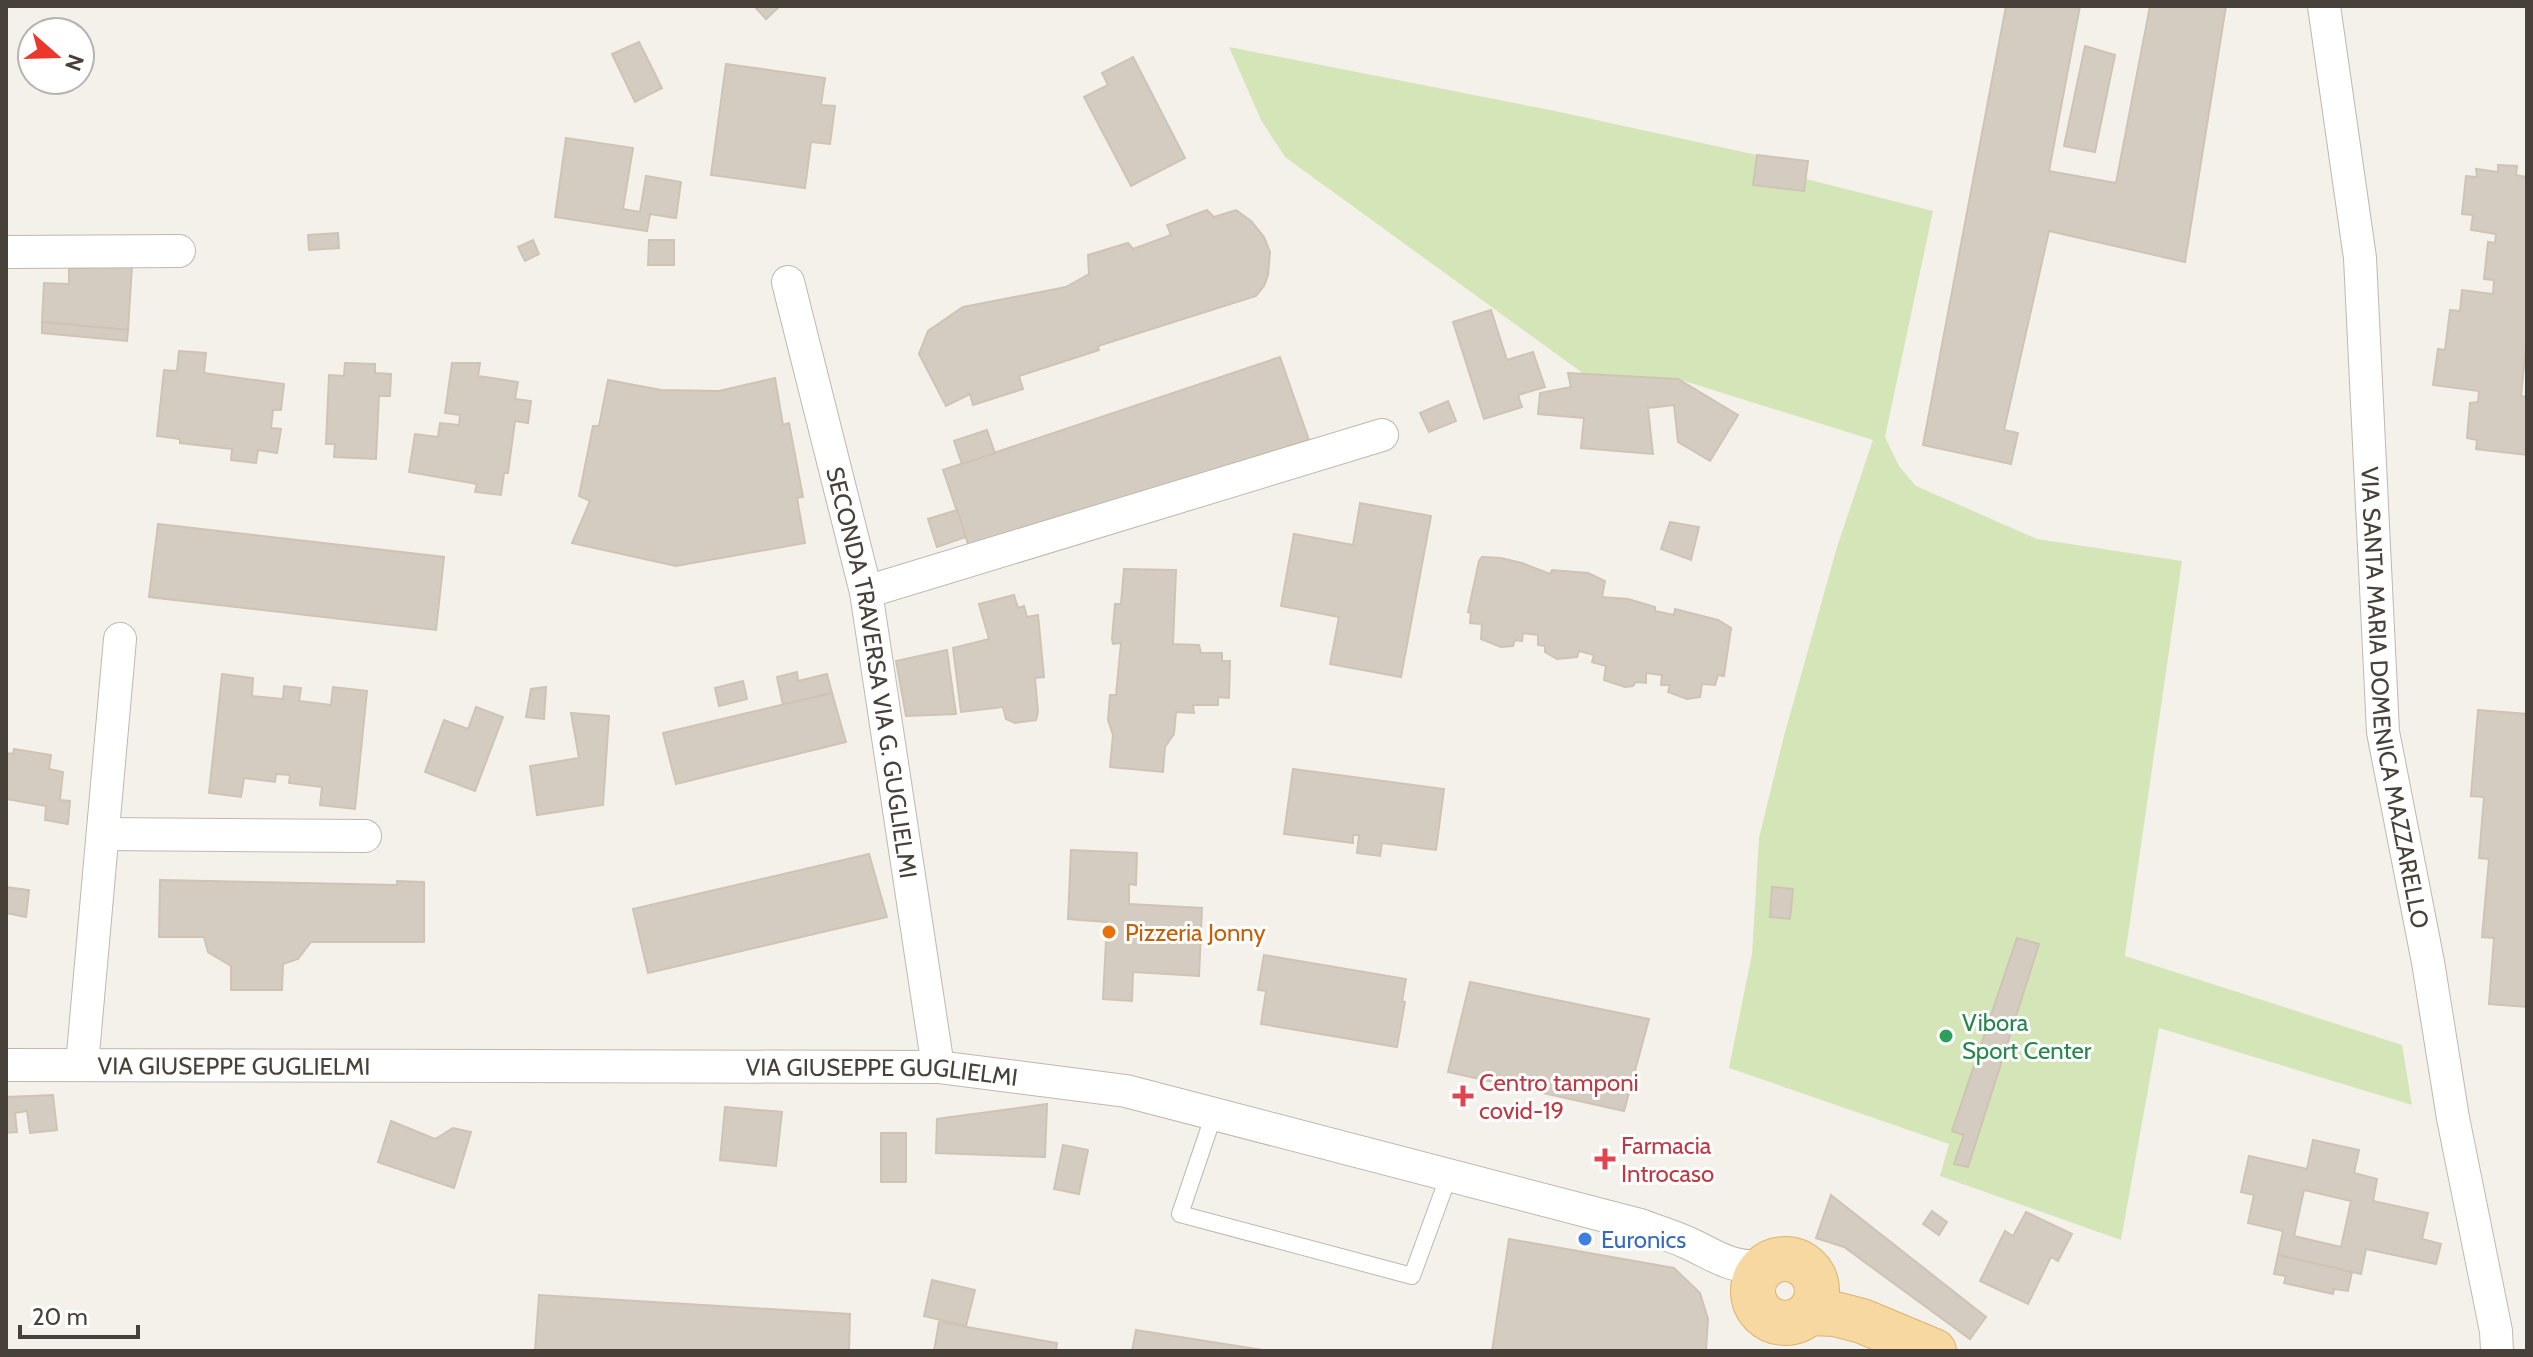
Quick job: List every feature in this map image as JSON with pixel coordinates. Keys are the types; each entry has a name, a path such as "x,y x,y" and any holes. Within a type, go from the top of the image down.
{"main road":[{"path":"1773,1307 1835,1314 1862,1321 1934,1351"}],"street":[{"name":"VIA SANTA MARIA DOMENICA MAZZARELLO","path":"2324,6 2360,258 2383,732 2428,962 2453,1118 2496,1331 2497,1351"},
{"path":"2329,40 2345,6"},
{"path":"6,252 179,251"},
{"name":"SECONDA TRAVERSA VIA G. GUGLIELMI","path":"788,282 866,592 938,1067"},
{"path":"866,592 1382,435"},
{"path":"82,1065 120,639"},
{"path":"103,834 365,836"},
{"name":"VIA GIUSEPPE GUGLIELMI","path":"6,1065 938,1067 1126,1091 1640,1225 1684,1241 1773,1307"}],"lane":[{"path":"1214,1114 1180,1214 1412,1276 1449,1175"}],"green space":[{"path":"1229,47 1555,111 1757,155 1808,161 1806,179 1933,211 1885,437 1899,466 1916,486 2037,539 2182,561 2125,956 2402,1045 2412,1105 2159,1028 2121,1240 1940,1176 1949,1144 1729,1068 1752,954 1759,838 1837,547 1873,440 1678,379 1584,374 1285,157 1261,120"}],"building":[{"path":"754,6 780,6 766,19"},
{"path":"2006,6 2080,6 2049,171 2116,183 2150,6 2226,6 2185,262 2049,231 2004,430 2018,433 2011,464 1923,445"},
{"path":"639,42 662,88 635,102 612,54"},
{"path":"2085,46 2115,55 2095,152 2064,146"},
{"path":"1133,57 1185,158 1131,186 1084,97 1108,85 1102,73"},
{"path":"726,64 825,78 821,105 835,106 830,144 811,142 805,188 711,175"},
{"path":"566,138 633,148 623,209 640,212 646,176 681,182 676,218 650,214 647,231 555,217"},
{"path":"1757,155 1808,161 1804,191 1753,185"},
{"path":"2498,165 2517,166 2516,175 2527,177 2527,337 2521,396 2527,397 2527,455 2476,449 2477,440 2467,438 2470,403 2478,402 2479,391 2433,385 2438,349 2445,350 2450,310 2460,311 2462,290 2493,294 2494,280 2484,279 2488,242 2495,243 2496,234 2471,230 2473,215 2462,214 2466,176 2477,177 2476,169 2498,172"},
{"path":"1207,210 1214,217 1236,210 1251,221 1264,237 1270,252 1268,275 1256,296 1098,346 1099,350 1019,376 1023,389 973,405 970,394 946,406 919,354 928,331 963,307 1066,287 1089,274 1088,255 1128,243 1133,249 1171,235 1167,225"},
{"path":"338,233 339,248 309,250 308,235"},
{"path":"533,240 539,254 525,261 518,247"},
{"path":"649,240 674,240 674,265 648,265"},
{"path":"132,266 128,330 42,322 44,283 69,284 69,268"},
{"path":"1491,310 1507,360 1533,352 1545,387 1518,395 1522,407 1484,419 1453,322"},
{"path":"42,322 128,330 127,341 42,333"},
{"path":"179,351 206,353 204,373 284,384 281,410 273,410 271,428 281,429 277,453 258,450 256,463 231,460 232,449 180,443 180,439 157,436 164,370 177,371"},
{"path":"1280,357 1309,440 969,547 943,470"},
{"path":"345,363 375,364 375,373 391,374 390,396 379,396 376,459 334,457 335,444 326,444 329,375 344,376"},
{"path":"452,363 480,363 478,376 518,382 515,399 531,401 528,423 515,421 508,473 504,473 501,495 475,492 477,484 409,472 415,434 438,437 440,423 459,425 460,415 445,413"},
{"path":"1568,373 1678,379 1738,415 1710,461 1678,442 1674,405 1648,408 1653,454 1581,448 1584,418 1538,414 1540,393 1571,387"},
{"path":"775,378 783,425 789,423 803,497 797,498 805,543 676,566 572,543 590,501 579,496 593,426 599,426 608,380 661,390 719,391"},
{"path":"1448,401 1456,421 1429,432 1420,413"},
{"path":"987,430 995,453 962,464 954,441"},
{"path":"1360,503 1431,516 1401,677 1330,664 1339,617 1281,606 1294,534 1353,545"},
{"path":"957,510 966,537 937,547 928,519"},
{"path":"1670,522 1699,527 1691,560 1661,549"},
{"path":"158,524 444,557 436,630 149,597"},
{"path":"1482,557 1522,563 1550,574 1552,570 1588,573 1605,581 1602,597 1628,599 1655,607 1655,611 1674,615 1675,609 1718,620 1731,628 1724,676 1718,675 1715,685 1702,684 1700,697 1687,699 1668,692 1670,685 1661,685 1662,675 1646,673 1646,683 1636,682 1633,686 1625,687 1604,680 1606,666 1592,662 1594,655 1579,651 1577,657 1557,659 1545,652 1545,646 1538,645 1538,635 1523,633 1522,641 1515,640 1513,646 1501,647 1481,639 1482,624 1470,623 1471,613 1468,612"},
{"path":"1124,569 1176,570 1173,644 1199,645 1201,653 1222,653 1222,661 1230,661 1229,698 1218,697 1218,705 1193,705 1194,713 1176,712 1174,734 1165,747 1163,772 1110,767 1113,735 1108,720 1110,695 1116,695 1121,643 1113,644 1112,639 1115,604 1121,604"},
{"path":"1014,595 1018,608 1024,606 1027,617 1038,615 1044,677 1035,678 1036,720 1015,723 1006,719 1003,707 961,712 953,648 989,639 979,604"},
{"path":"947,650 956,714 906,716 896,661"},
{"path":"797,672 798,681 827,674 832,693 783,705 777,677"},
{"path":"222,674 253,678 252,696 283,699 284,686 301,688 299,701 331,705 333,687 367,691 355,809 320,805 322,787 289,783 290,775 276,774 275,782 244,778 241,797 209,793"},
{"path":"743,681 747,699 719,706 715,688"},
{"path":"546,687 544,719 526,717 531,689"},
{"path":"832,693 846,742 676,784 663,733"},
{"path":"476,707 503,717 475,791 425,772 444,720 468,729"},
{"path":"2478,710 2527,714 2527,1007 2489,1004 2494,938 2482,937 2489,859 2479,858 2484,797 2471,796"},
{"path":"571,713 609,716 603,805 537,815 530,766 579,758"},
{"path":"14,749 51,755 49,769 63,772 60,800 70,801 68,824 45,820 46,806 6,799 6,753 13,754"},
{"path":"1293,769 1444,789 1436,850 1382,843 1380,856 1357,853 1359,835 1353,835 1353,843 1284,834"},
{"path":"1071,850 1137,853 1136,885 1129,884 1129,904 1202,908 1199,976 1133,972 1132,1001 1103,999 1107,922 1068,919"},
{"path":"869,854 887,917 648,973 633,909"},
{"path":"160,880 397,885 397,881 424,882 424,942 311,942 298,959 283,964 282,990 231,990 231,966 208,952 204,937 159,937"},
{"path":"6,887 29,890 26,917 6,913"},
{"path":"1772,887 1793,889 1790,919 1770,917"},
{"path":"2017,938 2039,944 1968,1167 1954,1164 1964,1135 1952,1131"},
{"path":"1264,955 1406,979 1397,1047 1261,1024 1266,991 1258,990"},
{"path":"1470,982 1649,1019 1624,1111 1448,1072"},
{"path":"53,1095 57,1130 30,1133 27,1111 15,1113 17,1132 6,1133 6,1097"},
{"path":"1047,1104 1045,1157 936,1153 937,1119"},
{"path":"725,1107 782,1112 776,1166 720,1160"},
{"path":"391,1121 435,1139 453,1128 471,1132 454,1188 378,1162"},
{"path":"881,1133 906,1133 906,1182 881,1182"},
{"path":"2313,1140 2359,1150 2354,1173 2377,1179 2373,1201 2428,1213 2422,1239 2441,1244 2436,1264 2366,1249 2361,1274 2278,1255 2283,1231 2248,1223 2254,1195 2241,1192 2249,1156 2307,1169","holes":["2304,1190 2351,1201 2341,1247 2294,1236"]},
{"path":"1063,1145 1088,1150 1079,1194 1054,1189"},
{"path":"1831,1195 1986,1317 1970,1339 1844,1247 1816,1238"},
{"path":"1932,1211 1947,1222 1939,1235 1923,1224"},
{"path":"2026,1212 2072,1234 2058,1261 2051,1257 2028,1304 1980,1281 2005,1231 2013,1236"},
{"path":"1509,1239 1674,1268 1700,1293 1708,1319 1706,1351 1492,1351"},
{"path":"2278,1255 2352,1272 2348,1291 2334,1289 2333,1294 2284,1283 2286,1276 2274,1274"},
{"path":"932,1280 975,1290 966,1326 924,1316"},
{"path":"539,1295 850,1314 849,1351 535,1351"},
{"path":"939,1322 1057,1343 1056,1351 934,1351"},
{"path":"1136,1330 1269,1351 1132,1351"}],"place":[{"name":"Pizzeria Jonny","path":"1109,932"},
{"name":"Vibora Sport Center","path":"1946,1036"},
{"name":"Centro tamponi covid-19","path":"1463,1096"},
{"name":"Farmacia Introcaso","path":"1605,1159"},
{"name":"Euronics","path":"1585,1239"}]}
